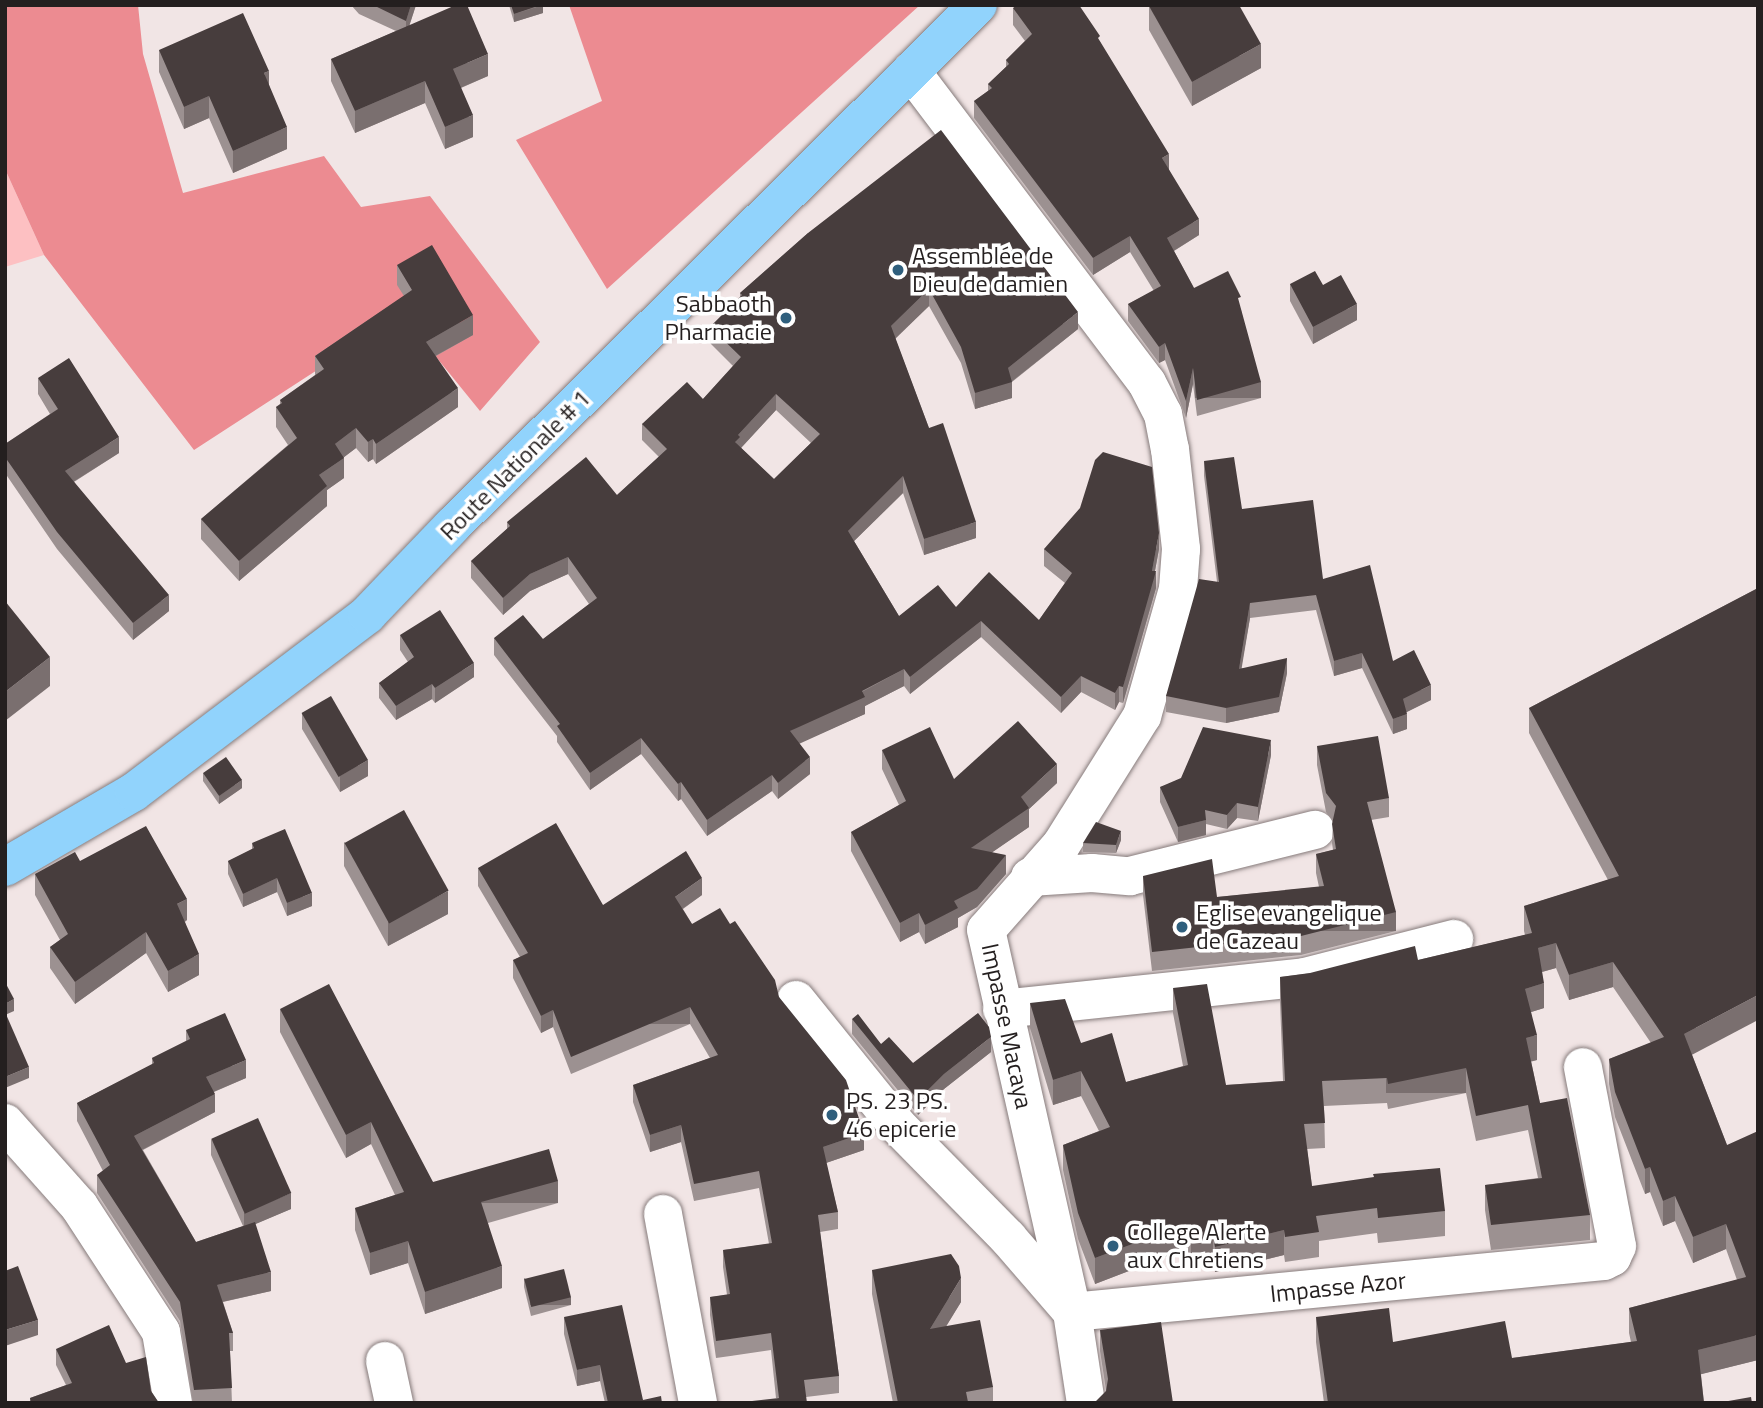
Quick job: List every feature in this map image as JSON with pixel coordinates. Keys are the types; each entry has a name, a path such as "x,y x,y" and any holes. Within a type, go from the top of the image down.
{"main road":[{"name":"Route Nationale # 1","path":"5,867 134,792 368,615 452,526 978,5"}],"street":[{"name":"Impasse Macaya","path":"911,71 1147,383 1163,414 1170,449 1181,549 1178,589 1142,716 1061,845 986,930 1072,1312 1086,1403"},
{"path":"1030,877 1092,873 1129,876 1315,830"},
{"path":"1002,1009 1305,977 1454,939"},
{"path":"796,1000 897,1124 1007,1238 1072,1312"},
{"name":"Impasse Azor","path":"1072,1312 1604,1261 1612,1257 1617,1246 1583,1067"},
{"path":"5,1123 79,1206 161,1332 173,1403"},
{"path":"663,1214 698,1403"},
{"path":"385,1361 394,1403"}],"shaded area":[{"path":"5,5 138,5 143,54 183,193 324,156 361,207 430,196 540,342 480,411 402,315 194,450 44,255 5,169"},
{"path":"569,5 920,5 607,289 516,140 602,101"},
{"path":"5,169 44,255 5,267"}],"building":[{"path":"373,5 411,5 406,21"},
{"path":"456,5 467,5 488,54 453,69 473,115 445,127 425,81 355,111 331,59"},
{"path":"511,5 541,5 514,14"},
{"path":"1017,5 1079,5 1100,36 1098,38 1169,154 1162,158 1199,219 1167,238 1194,288 1228,271 1241,297 1238,298 1261,382 1197,400 1193,368 1186,401 1165,343 1159,347 1128,304 1161,286 1130,236 1093,258 974,101 992,88 988,84 1009,64 1006,60 1032,34 1013,8"},
{"path":"1150,5 1239,5 1261,44 1192,82"},
{"path":"243,13 269,71 264,73 287,127 233,151 209,96 184,107 159,50"},
{"path":"941,130 1078,312 1008,368 1012,382 975,393 961,347 929,289 891,326 929,428 943,423 976,522 924,539 903,476 848,531 899,616 938,585 956,607 989,572 1039,620 1072,573 1044,549 1080,508 1095,460 1103,452 1152,467 1159,533 1152,571 1156,571 1123,687 1119,686 1115,693 1081,676 1061,697 981,621 910,677 904,669 862,691 865,697 790,731 810,757 778,783 772,775 707,820 681,782 678,784 641,738 590,773 557,726 560,724 494,638 523,615 543,639 597,598 568,557 530,574 503,598 471,561 510,526 507,522 586,457 617,495 667,449 642,424 687,382 703,399 741,357 710,327 742,295 740,293 808,233","holes":["776,394 820,434 774,479 735,442 740,437 738,435"]},
{"path":"432,245 473,315 426,342 458,388 376,444 373,439 368,442 356,428 335,444 344,458 319,475 327,486 239,561 201,519 297,438 276,407 282,403 280,400 324,369 315,356 412,290 397,265"},
{"path":"1315,271 1323,285 1341,275 1357,304 1313,327 1290,284"},
{"path":"69,358 119,437 65,471 169,595 133,623 57,532 5,457 5,444 58,409 38,378"},
{"path":"1234,457 1242,509 1313,500 1323,579 1370,565 1393,661 1414,650 1431,685 1403,699 1407,714 1393,719 1362,653 1334,661 1316,595 1250,603 1239,669 1287,658 1279,697 1226,708 1166,696 1199,579 1219,582 1204,461"},
{"path":"1758,588 1758,995 1684,1034 1727,1145 1758,1131 1758,1335 1698,1350 1704,1403 1328,1403 1316,1317 1389,1308 1393,1342 1505,1321 1512,1358 1637,1341 1629,1308 1746,1277 1726,1224 1693,1237 1675,1196 1663,1201 1650,1167 1645,1169 1615,1092 1609,1059 1664,1037 1613,962 1569,975 1556,943 1538,948 1544,983 1525,989 1537,1035 1526,1038 1540,1103 1567,1098 1590,1215 1491,1225 1485,1185 1542,1178 1528,1105 1476,1116 1466,1068 1388,1084 1387,1078 1322,1081 1325,1123 1304,1124 1312,1186 1374,1177 1373,1174 1440,1168 1445,1211 1378,1218 1377,1208 1316,1216 1319,1232 1285,1237 1284,1230 1215,1247 1213,1237 1191,1243 1186,1224 1095,1258 1078,1213 1063,1145 1110,1127 1081,1071 1053,1080 1030,1003 1065,999 1081,1043 1112,1033 1126,1082 1188,1065 1173,988 1207,984 1226,1085 1285,1081 1280,977 1310,973 1415,946 1418,960 1532,933 1524,906 1619,876 1529,708"},
{"path":"5,601 50,657 5,692"},
{"path":"440,610 474,663 435,688 432,684 396,706 379,683 414,657 400,635"},
{"path":"331,696 368,760 339,777 302,713"},
{"path":"1018,721 1057,764 1021,797 1029,808 971,848 1006,855 977,889 954,901 958,908 925,925 919,913 900,923 851,832 906,801 882,750 930,727 954,779"},
{"path":"1203,727 1271,740 1258,807 1237,803 1227,815 1205,810 1206,820 1178,827 1160,787 1181,778"},
{"path":"1378,736 1389,798 1367,802 1396,912 1301,936 1152,952 1143,876 1212,859 1217,897 1324,886 1316,854 1336,849 1332,824 1336,806 1326,793 1317,746"},
{"path":"226,757 242,780 219,796 203,773"},
{"path":"404,810 449,890 389,923 345,843"},
{"path":"1096,822 1121,831 1116,845 1083,843"},
{"path":"556,823 603,905 686,851 702,878 675,897 692,924 720,908 730,924 735,921 775,980 779,997 846,1080 864,1133 823,1147 838,1212 818,1215 839,1376 804,1380 807,1403 734,1403 779,1398 771,1333 716,1341 710,1297 730,1294 723,1250 772,1243 759,1171 694,1184 681,1125 650,1135 633,1085 718,1055 690,1007 571,1057 553,1010 541,1016 513,960 528,953 478,868"},
{"path":"146,826 187,899 177,904 199,954 168,971 146,932 75,982 50,947 68,934 35,874 75,852 80,861"},
{"path":"285,829 312,893 287,903 277,878 243,894 228,861 254,848 252,843"},
{"path":"5,982 14,999 5,1004"},
{"path":"329,984 433,1182 549,1149 558,1181 481,1202 502,1266 425,1292 408,1241 370,1253 355,1208 404,1192 371,1122 346,1135 280,1009"},
{"path":"5,1012 29,1067 5,1077"},
{"path":"225,1013 246,1060 206,1077 215,1094 134,1136 196,1242 255,1222 271,1272 217,1285 233,1333 229,1333 232,1388 194,1390 180,1302 97,1175 110,1165 77,1103 154,1063 152,1058 190,1039 186,1030"},
{"path":"978,1013 989,1027 991,1037 944,1074 918,1100 852,1019 858,1014 881,1044 889,1037 913,1063"},
{"path":"258,1118 291,1193 245,1214 211,1139"},
{"path":"951,1254 959,1266 961,1278 930,1329 980,1320 993,1387 966,1392 968,1402 964,1403 898,1403 872,1270"},
{"path":"18,1266 38,1320 5,1330 5,1271"},
{"path":"564,1269 571,1297 531,1307 524,1279"},
{"path":"622,1305 643,1400 661,1396 662,1403 608,1403 600,1365 577,1370 564,1317"},
{"path":"1161,1322 1173,1403 1097,1403 1106,1391 1108,1379 1100,1330"},
{"path":"109,1325 126,1363 146,1357 151,1391 159,1403 31,1403 30,1398 72,1383 56,1349"},
{"path":"1751,1397 1752,1403 1717,1403"},
{"path":"262,1402 308,1403 262,1403"}],"place":[{"name":"Assemblée de Dieu de damien","path":"898,270"},
{"name":"Sabbaoth Pharmacie","path":"786,318"},
{"name":"Eglise evangelique de Cazeau","path":"1182,927"},
{"name":"PS. 23 PS. 46 epicerie","path":"832,1115"},
{"name":"College Alerte aux Chretiens","path":"1113,1246"}]}
